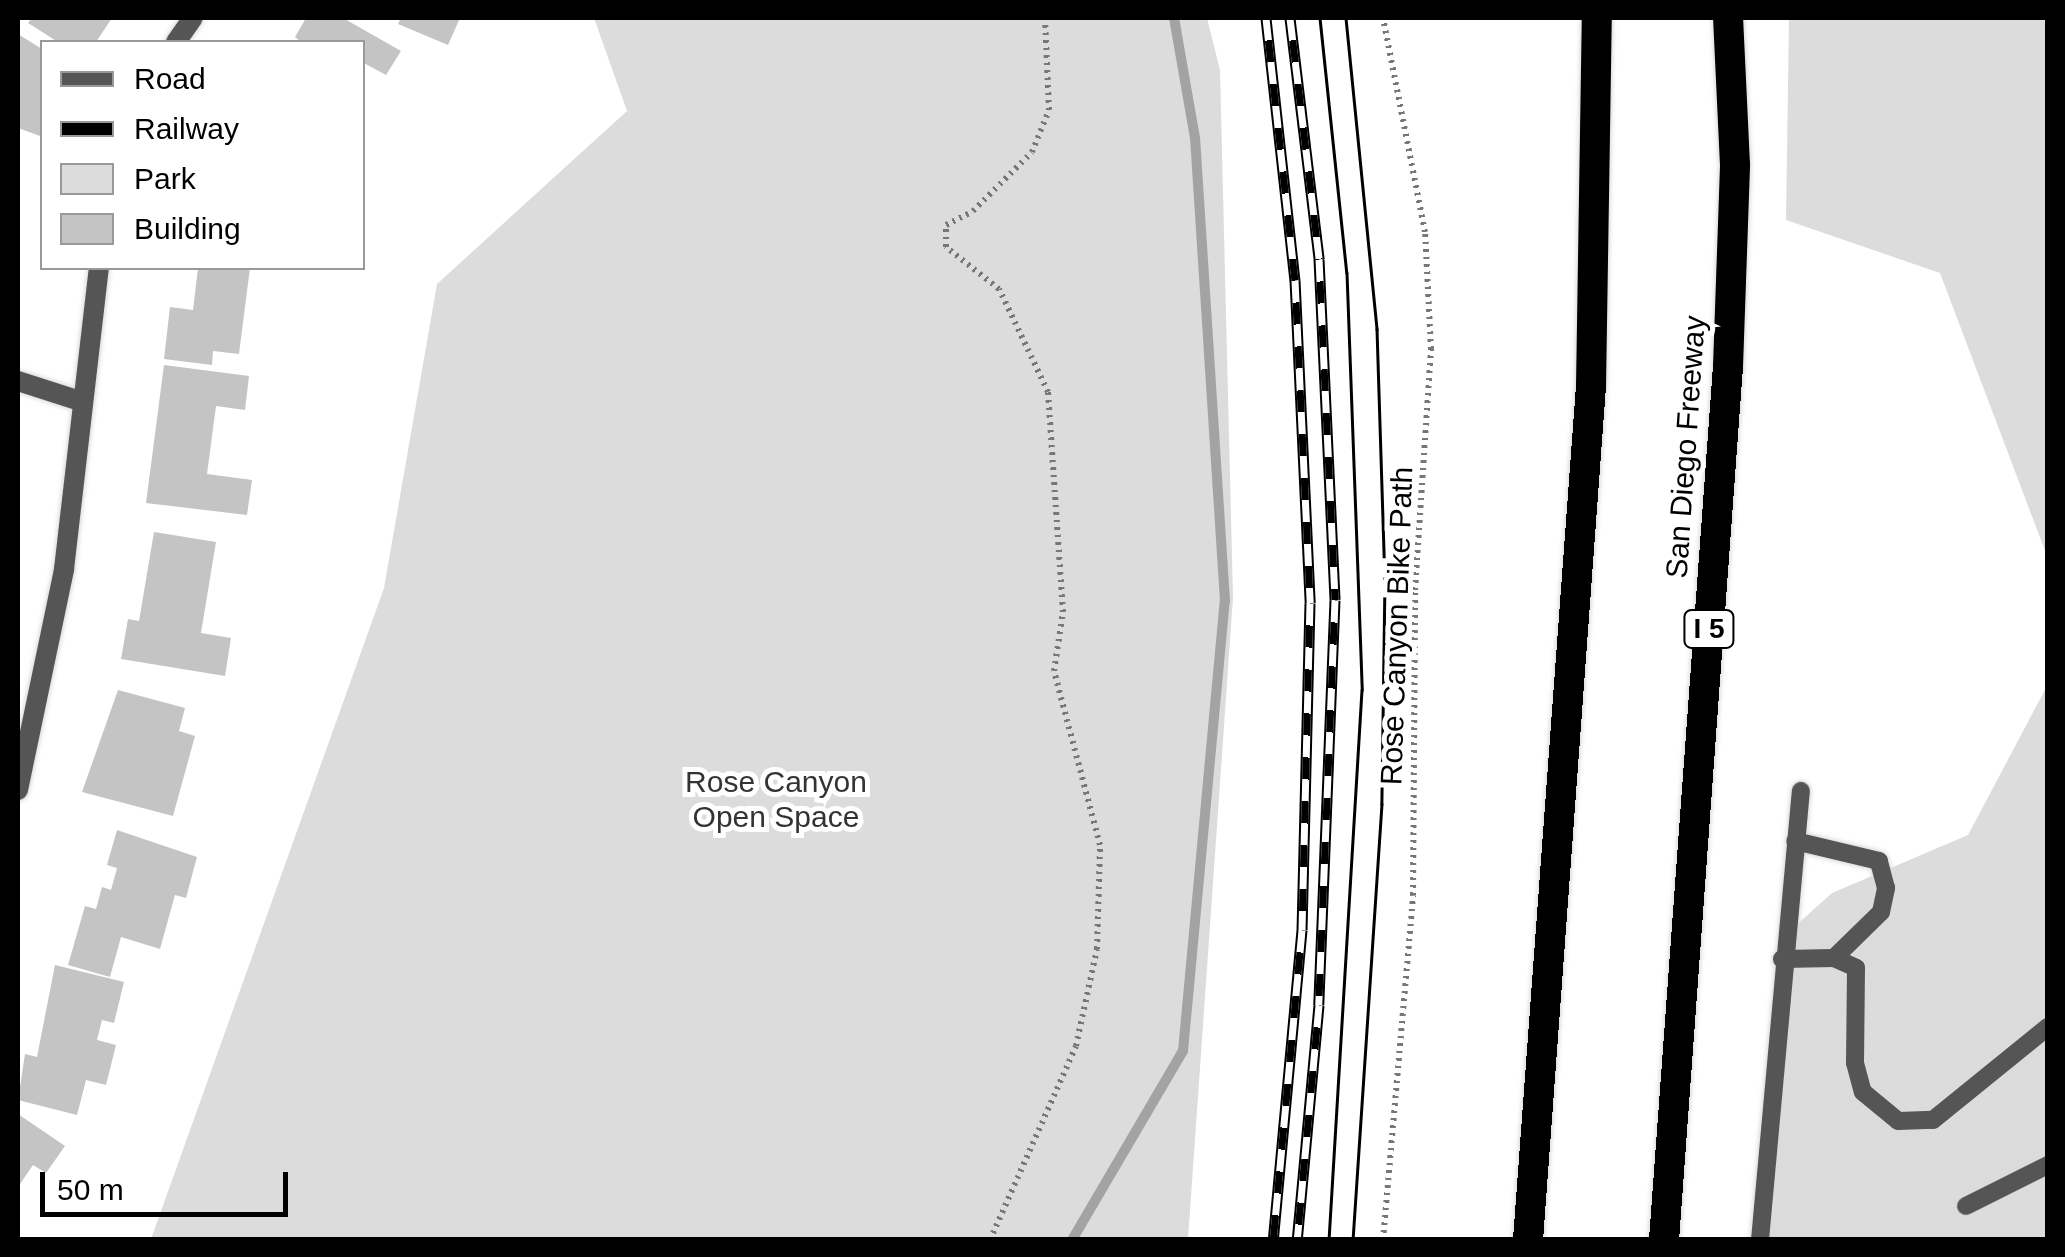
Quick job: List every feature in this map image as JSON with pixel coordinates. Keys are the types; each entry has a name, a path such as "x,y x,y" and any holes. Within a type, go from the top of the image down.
{"highway":[{"path":"1528,1240 1591,387 1597,18"},
{"name":"San Diego Freeway","path":"1664,1240 1728,367 1734,165 1728,18"},
{"path":"1518,1240 1543,1043"}],"street":[{"path":"177,40 193,18"},
{"path":"18,790 61,587 80,401 99,270"},
{"path":"18,381 80,401"}],"lane":[{"path":"1760,1240 1782,960 1801,791"},
{"path":"1795,842 1879,861 1886,888 1880,912 1834,958"},
{"path":"1782,960 1834,958 1856,968 1863,1092 1898,1121 1932,1120 2048,1026"},
{"path":"1966,1206 2048,1165"}],"path":[{"path":"990,1240 1076,1046 1097,949 1100,845 1054,671 1063,612 1048,392 999,289 946,246 946,225 973,211 1032,152 1050,110 1046,18"},
{"name":"Rose Canyon Bike Path","path":"1382,1240 1412,896 1414,590 1431,349 1426,232 1383,18"}],"green space":[{"name":"Rose Canyon Open Space","path":"594,18 1207,18 1220,70 1233,598 1188,1239 151,1239 384,588 437,284 627,111"},
{"path":"1789,18 2047,18 2047,556 1940,273 1786,220"},
{"path":"2047,686 2047,1239 1762,1240 1784,936 1832,893 1968,835"}],"building":[{"path":"32,18 112,18 97,40 55,40 28,23"},
{"path":"306,18 343,18 401,51 386,75 365,64 365,40 295,37"},
{"path":"401,18 460,18 448,45 398,24"},
{"path":"18,34 40,48 40,136 18,128"},
{"path":"198,270 250,270 239,354 213,351 212,365 164,359 170,307 193,310"},
{"path":"164,365 249,376 245,410 216,406 207,474 252,480 247,515 146,503"},
{"path":"154,532 216,542 201,633 231,638 225,676 121,659 128,619 139,621"},
{"path":"118,690 185,708 179,731 195,736 173,816 82,792"},
{"path":"117,830 197,857 186,898 175,895 160,949 121,937 110,977 68,965 85,906 96,909 102,887 111,890 117,868 107,865"},
{"path":"55,965 124,982 114,1023 102,1020 97,1040 116,1045 106,1085 86,1080 77,1115 18,1100 25,1054 37,1057"},
{"path":"18,1114 65,1146 46,1173 33,1165 18,1187"}],"waterway":[{"path":"1072,1240 1183,1051 1225,601 1195,138 1174,18"}],"tram line":[{"path":"1320,18 1347,273 1362,690 1329,1240"},
{"path":"1346,18 1377,329 1385,580 1382,804 1353,1240"}],"railway":[{"path":"1266,18 1295,280 1310,603 1302,930 1273,1240"},
{"path":"1290,18 1319,259 1335,600 1319,1005 1297,1240"}]}
